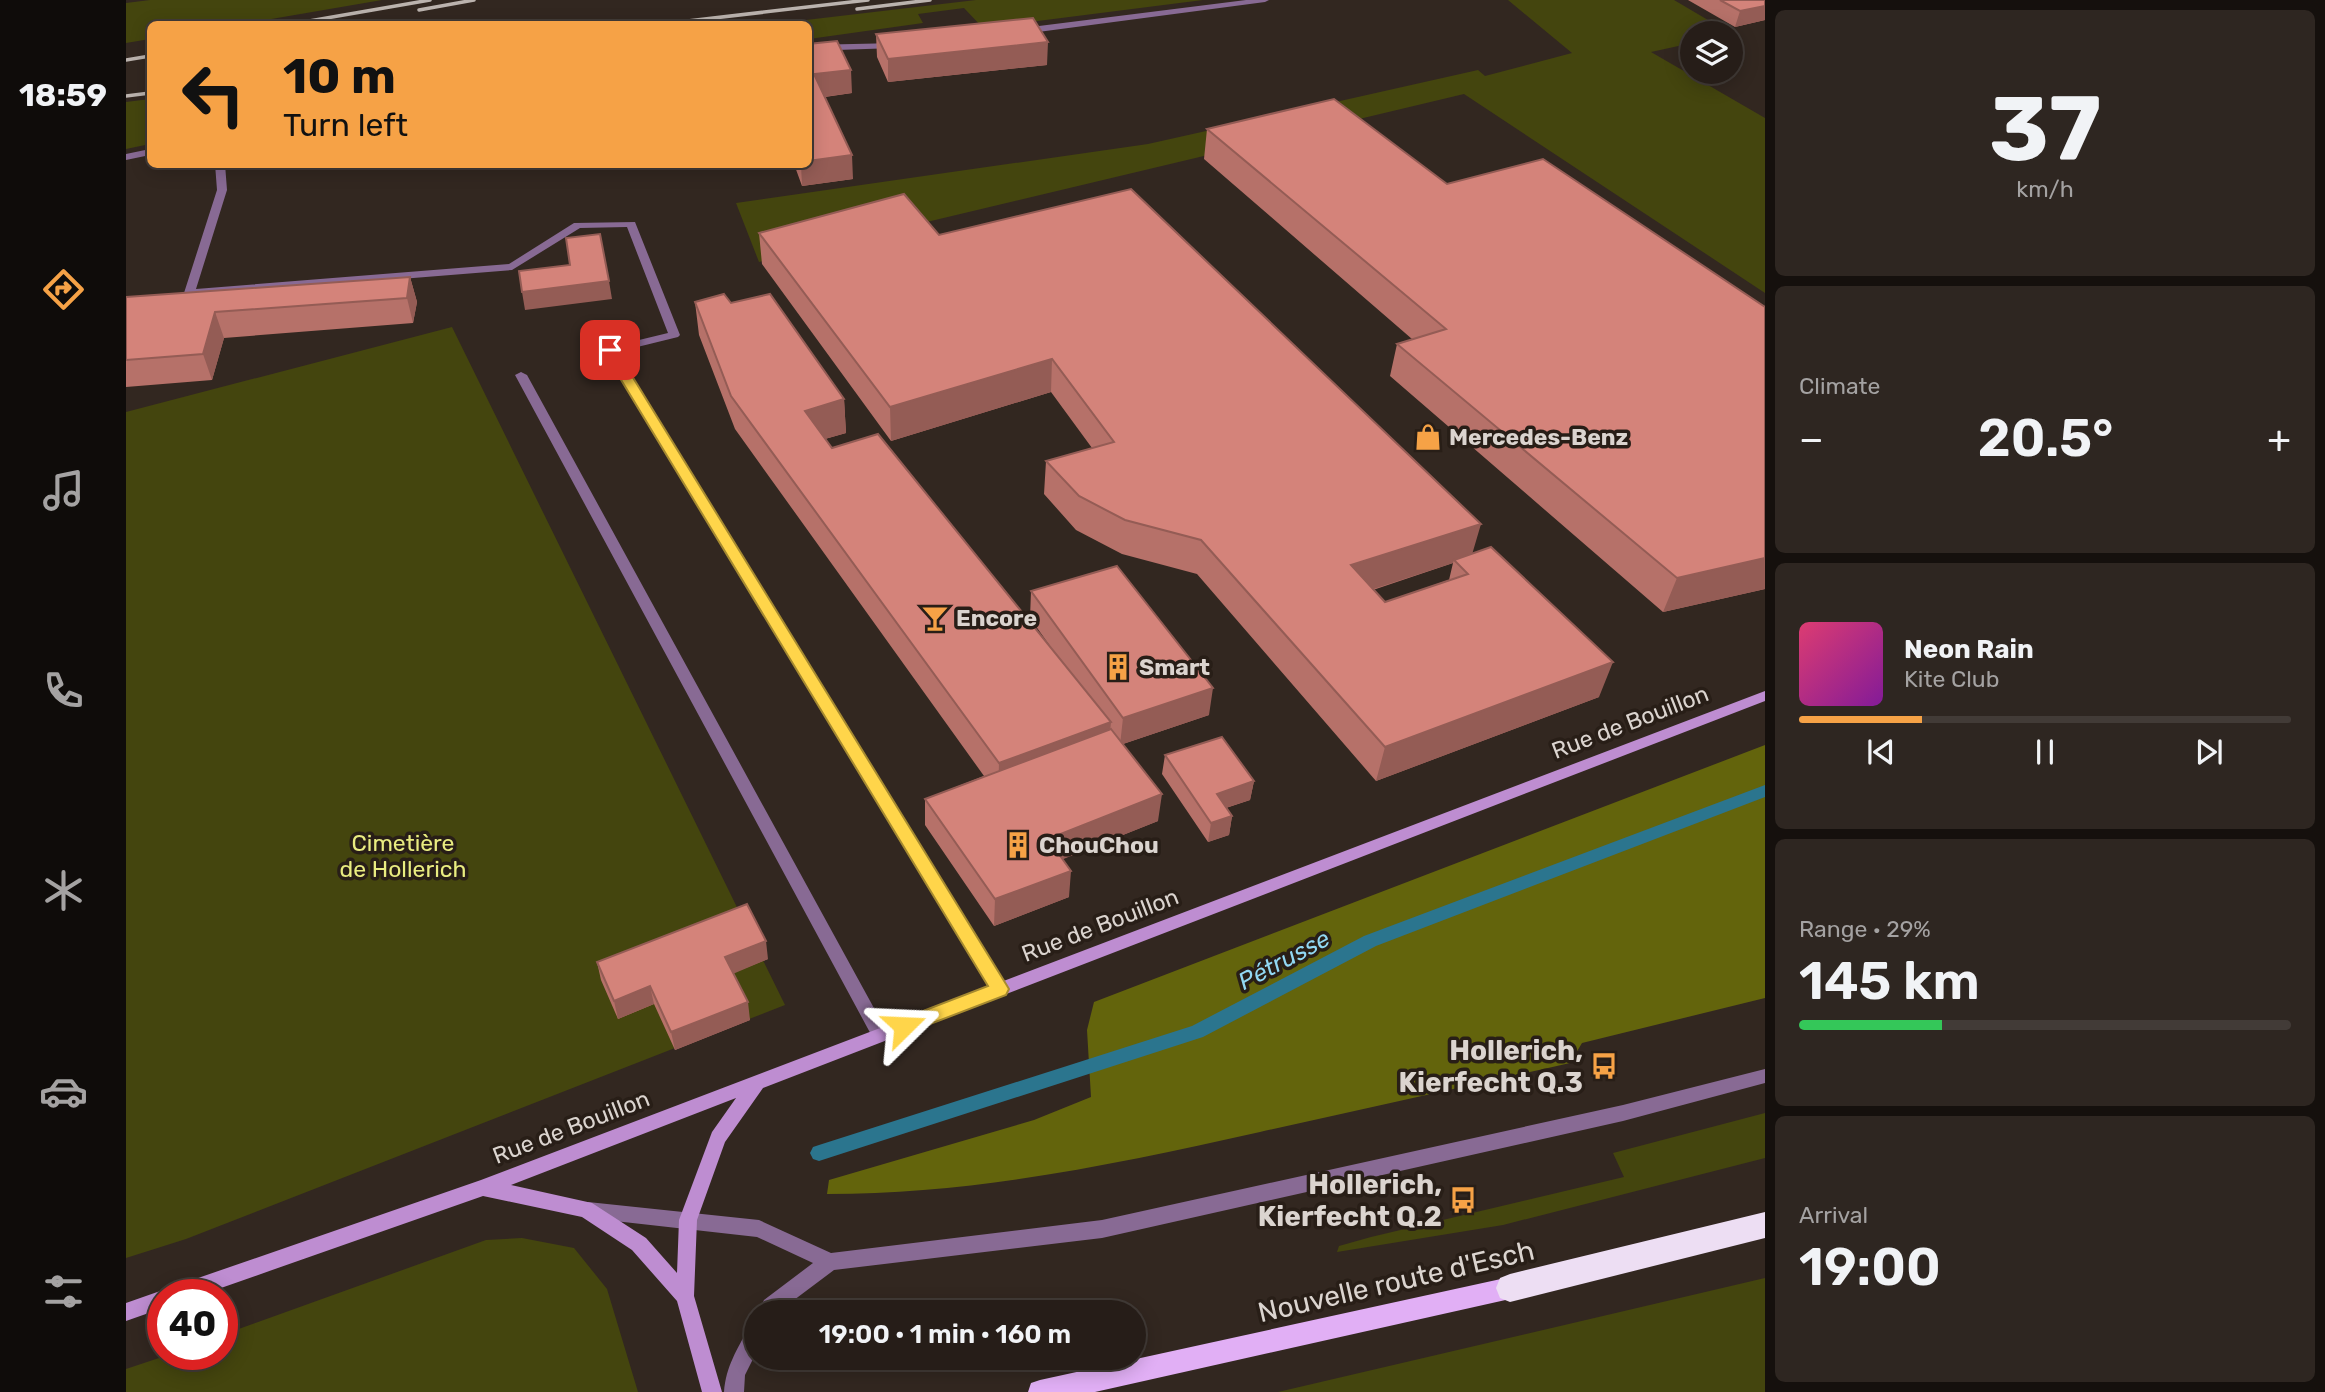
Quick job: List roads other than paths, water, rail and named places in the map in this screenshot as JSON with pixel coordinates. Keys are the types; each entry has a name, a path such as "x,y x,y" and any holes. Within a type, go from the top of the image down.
{"highway":[{"name":"Nouvelle route d'Esch","path":"1510,1288 1765,1225"}],"main road":[{"name":"Nouvelle route d'Esch","path":"1040,1392 1510,1288"}],"street":[{"name":"Rue de Bouillon","path":"221,1279 482,1188 1765,696"},
{"path":"712,1392 685,1296 688,1220 718,1138 758,1082"},
{"path":"482,1188 586,1209 639,1244 685,1296"},
{"path":"126,1312 147,1305"}],"lane":[{"path":"1010,32 1104,23 1265,0"},
{"path":"812,48 902,44"},
{"path":"126,157 147,153"},
{"path":"220,168 222,190 189,293 512,267 578,225 631,224 674,335 610,350 1000,989"},
{"path":"521,375 880,1035"},
{"path":"780,1300 830,1262 1102,1229 1596,1119 1765,1076"},
{"path":"586,1209 759,1229 830,1262"},
{"path":"734,1392 735,1373 744,1356"}],"waterway":[{"name":"Pétrusse","path":"819,1153 1197,1032 1370,941 1765,791"}],"railway":[{"path":"309,21 430,0"},
{"path":"419,10 474,0"},
{"path":"688,21 868,0"},
{"path":"857,9 930,0"},
{"path":"126,60 147,56"},
{"path":"126,96 147,93"}],"place":[{"name":"Mercedes-Benz","path":"1428,437"},
{"name":"Encore","path":"935,618"},
{"name":"Smart","path":"1118,667"},
{"name":"ChouChou","path":"1018,845"},
{"name":"Hollerich, Kierfecht Q.3","path":"1604,1066"},
{"name":"Hollerich, Kierfecht Q.2","path":"1463,1200"}],"park label":[{"name":"Cimetière de Hollerich","path":"403,856"}]}
